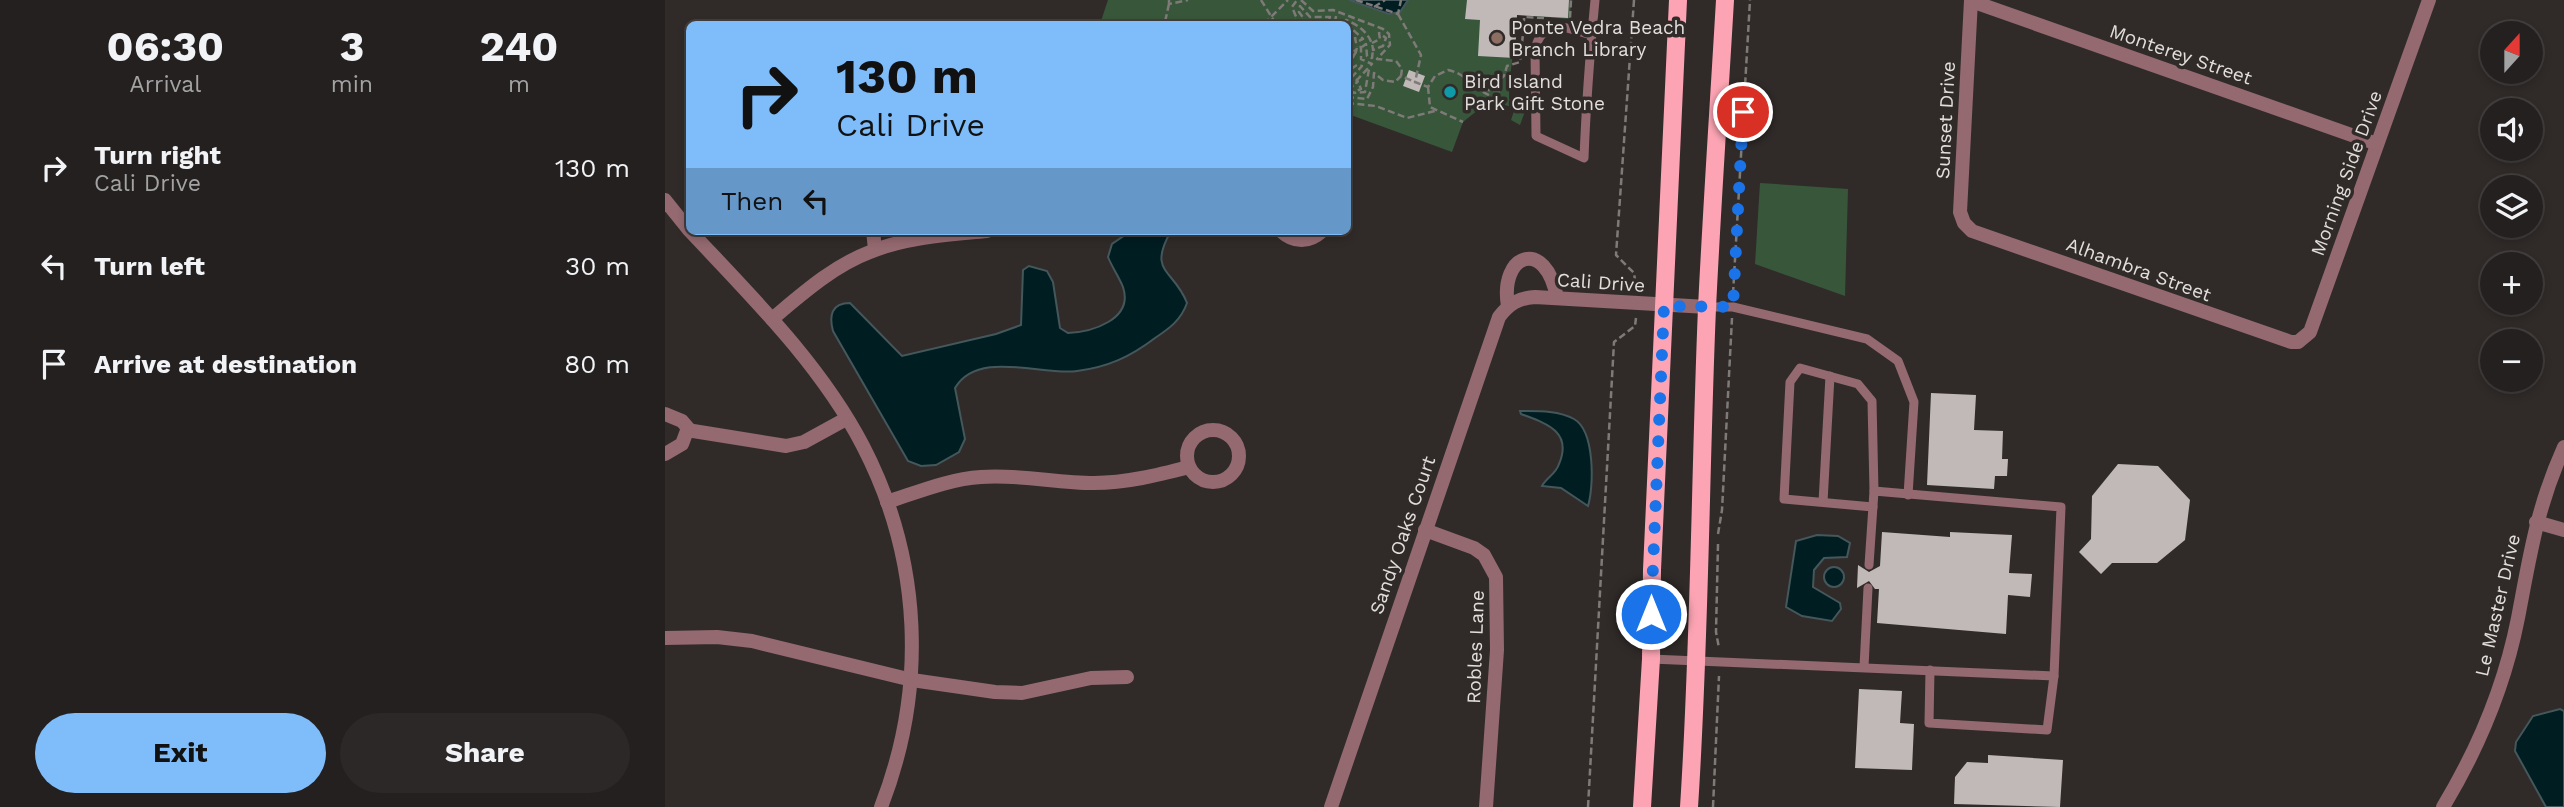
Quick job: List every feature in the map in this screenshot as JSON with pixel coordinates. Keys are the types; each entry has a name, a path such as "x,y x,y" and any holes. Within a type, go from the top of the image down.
{"main road":[{"path":"1642,807 1651,659 1651,570 1678,0"},
{"path":"1689,807 1698,660 1698,572 1707,307 1725,0"}],"street":[{"name":"Monterey Street","path":"1971,0 2377,144"},
{"name":"Sunset Drive","path":"1971,0 1960,212 1964,223 1979,233"},
{"name":"Morning Side Drive","path":"2285,342 2298,342 2310,332 2429,0"},
{"path":"665,201 686,226"},
{"name":"Alhambra Street","path":"1979,233 2285,342"},
{"path":"694,235 772,319 846,419 863,445 887,502 907,579 912,620 912,680 900,752 881,807"},
{"path":"874,235 876,249"},
{"path":"772,319 812,286 876,249 912,240 954,235"},
{"path":"1287,235 1304,241 1315,235"},
{"path":"1508,306 1506,292 1510,272 1514,266 1527,259 1542,263 1548,268 1557,298"},
{"name":"Cali Drive","path":"1508,306 1524,298 1535,297 1707,307"},
{"name":"Sandy Oaks Court","path":"1331,807 1499,317 1508,306"},
{"path":"665,414 682,421 687,430 682,444 665,454"},
{"path":"687,430 786,446 804,442 846,419"},
{"name":"Le Master Drive","path":"2443,807 2473,752 2506,663 2536,522 2564,447"},
{"path":"887,502 936,486 979,477 1010,475 1096,483 1127,481 1189,467"},
{"path":"2536,522 2564,530"},
{"name":"Robles Lane","path":"1425,530 1484,555 1496,578 1497,650 1486,807"},
{"path":"665,638 717,637 752,641 912,680 969,690 1022,693 1091,678 1127,677"}],"lane":[{"path":"1591,35 1564,27 1550,27 1539,36 1535,49 1536,136 1584,158 1587,70 1591,35 1595,0"},
{"path":"1707,307 1733,307 1867,339 1898,360 1914,402 1908,495"},
{"path":"1869,565 1873,507 1874,491 1872,401 1858,384 1800,368 1790,382 1784,499 1873,507"},
{"path":"1823,502 1830,376"},
{"path":"1874,491 2061,507 2054,676 2047,730 1929,723 1930,670"},
{"path":"1864,667 1868,588"},
{"path":"1651,659 2054,676"}],"path":[{"path":"1165,21 1169,2 1188,0"},
{"path":"1261,0 1272,21"},
{"path":"1267,21 1288,0"},
{"path":"1294,21 1297,19 1292,7 1299,0 1313,11 1333,10 1383,29 1389,34 1390,45 1377,59 1392,60 1400,65 1401,76"},
{"path":"1356,0 1398,14"},
{"path":"1374,6 1385,0"},
{"path":"1401,0 1398,14 1421,55 1415,82"},
{"path":"1588,807 1613,342 1636,326 1638,302 1634,272 1616,254 1634,0"},
{"path":"1713,807 1719,661 1716,632 1720,549 1717,536 1722,510 1750,0"},
{"path":"1302,21 1304,19 1299,12 1300,6 1310,17 1330,17 1328,21"},
{"path":"1336,21 1339,17"},
{"path":"1351,22 1360,26 1379,55"},
{"path":"1492,86 1504,76 1507,66 1520,62 1524,25 1530,30"},
{"path":"1351,27 1363,39 1359,41 1355,37 1361,59 1372,64 1357,80 1356,86 1351,87"},
{"path":"1372,44 1380,39 1378,33 1386,38 1383,46 1374,50"},
{"path":"1351,44 1358,49"},
{"path":"1351,62 1358,49 1366,44 1367,56 1372,58 1374,50"},
{"path":"1351,67 1362,66 1352,77 1357,80 1361,89 1352,92 1358,95 1367,89 1369,68"},
{"path":"1463,122 1430,107 1428,87 1435,76 1448,70 1463,76 1477,91 1496,98 1499,91 1488,90"},
{"path":"1351,97 1361,101 1367,99 1373,87 1374,73 1388,82 1395,82 1401,76"},
{"path":"1401,76 1428,87"},
{"path":"1351,103 1376,106 1406,118 1434,111"}],"green space":[{"path":"1108,0 1571,0 1570,19 1517,15 1509,99 1523,101 1527,106 1520,125 1511,120 1515,108 1485,99 1478,110 1463,122 1452,152 1351,115 1351,21 1101,21"},
{"path":"1760,183 1848,189 1845,296 1755,264"}],"water":[{"path":"1349,0 1408,0 1400,12 1389,14"},
{"path":"1125,235 1169,235 1164,245 1162,263 1187,303 1174,323 1137,351 1099,367 1063,372 994,367 965,376 955,388 965,439 959,452 936,465 921,466 908,461 833,331 831,320 835,308 850,303 902,356 996,334 1021,325 1023,270 1029,266 1047,271 1053,282 1060,328 1068,333 1088,330 1116,316 1125,298 1123,287 1108,257 1112,244"},
{"path":"1520,411 1561,414 1581,425 1591,460 1588,506 1561,488 1542,486 1558,467 1562,444 1554,430 1521,414"},
{"path":"1817,535 1838,536 1850,543 1847,557 1824,558 1814,570 1813,587 1840,603 1841,609 1832,621 1802,616 1786,607 1796,541"},
{"path":"1834,567 1841,570 1844,577 1841,584 1834,587 1827,584 1824,577 1827,570"},
{"path":"2560,709 2564,711 2564,807 2546,807 2515,751 2516,742 2533,716"}],"building":[{"name":"Ponte Vedra Beach Branch Library","path":"1467,0 1569,0 1568,18 1517,15 1515,58 1478,56 1480,20 1465,19"},
{"path":"1409,70 1425,76 1419,92 1403,86"},
{"path":"1931,393 1976,395 1974,430 2003,431 2002,459 2008,459 2007,476 1995,476 1994,489 1927,485"},
{"path":"2118,464 2158,466 2190,500 2185,540 2157,563 2112,563 2101,574 2079,552 2091,539 2092,496"},
{"path":"1882,532 1950,537 1950,532 2012,535 2009,573 2032,574 2030,597 2008,595 2006,634 1877,623 1879,589 1875,589 1869,581 1857,588 1858,565 1869,572 1880,566"},
{"path":"1859,689 1902,691 1900,723 1914,724 1912,770 1855,768"},
{"path":"1988,755 2063,760 2060,807 1954,804 1955,777 1967,762 1988,763"}],"place":[{"name":"Ponte Vedra Beach Branch Library","path":"1497,38"},
{"name":"Bird Island Park Gift Stone","path":"1450,92"}],"route":[{"path":"1651,614 1664,306 1733,307 1743,112"}]}
